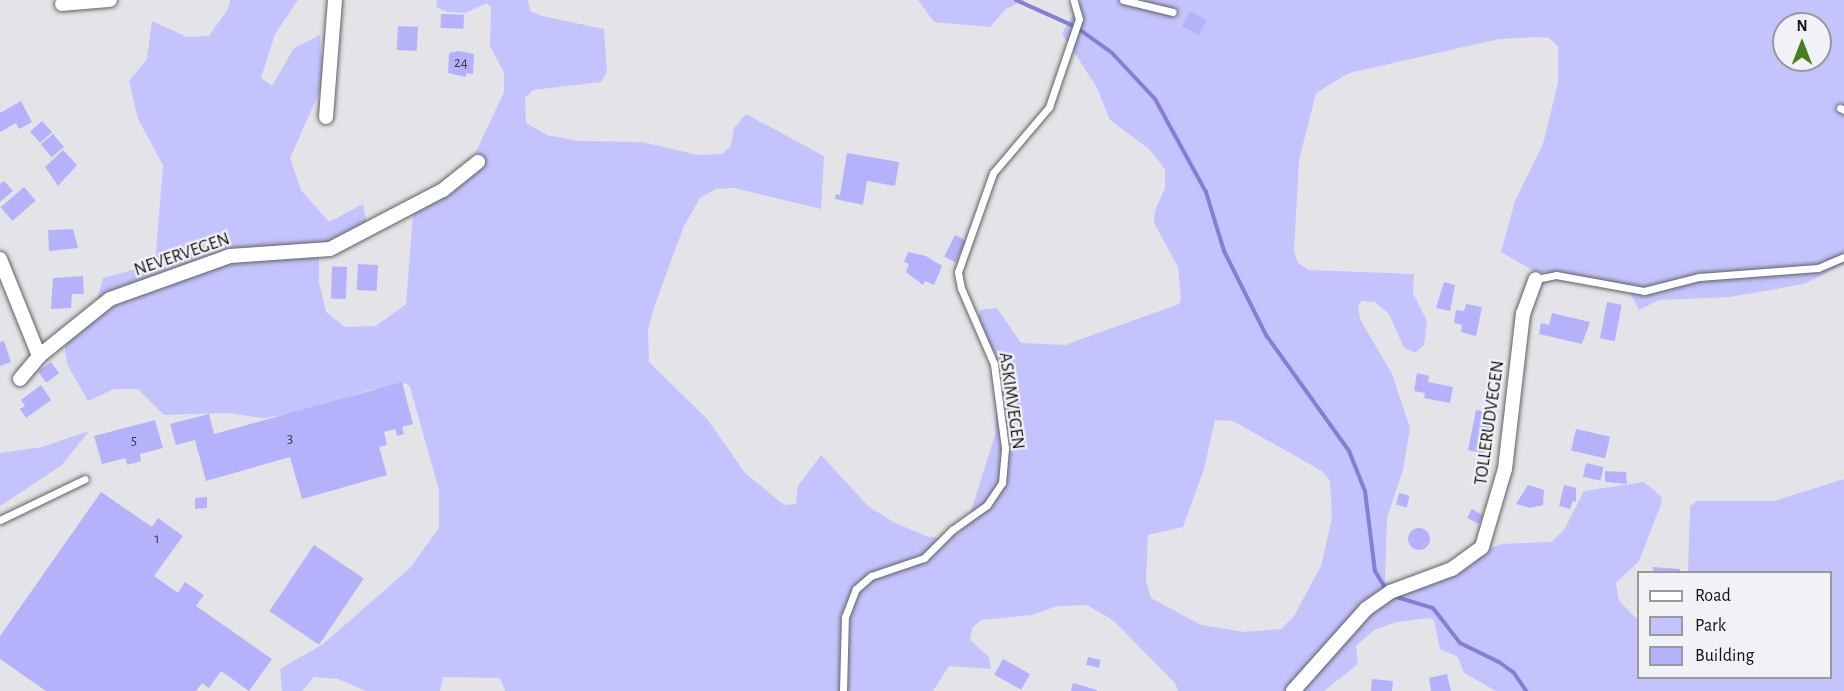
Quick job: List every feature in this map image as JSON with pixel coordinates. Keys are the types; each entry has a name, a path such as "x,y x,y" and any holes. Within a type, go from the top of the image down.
{"street":[{"path":"62,4 110,0"},
{"path":"326,117 335,0"},
{"name":"NEVERVEGEN","path":"20,379 39,356 110,299 230,256 330,249 442,190 478,162"},
{"path":"0,259 39,356"},
{"name":"TOLLERUDVEGEN","path":"1293,691 1366,609 1390,592 1452,569 1482,547 1505,469 1523,314 1536,279"}],"lane":[{"name":"ASKIMVEGEN","path":"843,691 845,617 856,589 871,576 924,558 952,530 987,505 1002,483 1005,448 994,364 961,288 958,272 993,173 1049,107 1079,19 1072,0"},
{"path":"1123,0 1173,12"},
{"path":"1536,279 1556,275 1644,291 1699,277 1818,268 1844,257"},
{"path":"0,520 85,479"}],"green space":[{"path":"230,0 298,0 275,34 261,78 272,86 294,48 320,35 323,84 290,158 301,190 329,222 363,204 366,220 362,233 319,257 319,282 326,312 345,327 376,326 406,304 414,202 473,158 504,92 504,73 490,46 491,8 487,3 465,13 447,12 436,7 437,0 528,0 530,11 542,16 604,29 607,72 601,82 533,90 525,98 526,123 547,135 578,141 642,142 698,155 722,154 731,146 734,128 746,114 824,156 821,209 734,188 716,189 700,198 684,226 654,307 648,331 649,362 708,420 745,473 784,505 796,504 798,486 821,455 868,506 895,523 929,537 948,538 959,533 967,524 995,435 997,366 995,353 977,327 980,310 997,308 1021,343 1065,345 1179,304 1181,299 1178,267 1154,223 1155,211 1165,188 1165,169 1150,150 1110,120 1096,86 1062,34 1081,0 1844,0 1844,264 1804,284 1729,297 1659,300 1639,310 1630,293 1608,281 1534,271 1501,252 1515,201 1543,144 1558,83 1558,46 1549,38 1536,37 1499,39 1349,73 1316,93 1299,160 1294,251 1298,263 1309,270 1414,274 1413,293 1427,321 1424,345 1415,353 1404,348 1389,314 1375,302 1362,301 1358,306 1360,319 1392,374 1410,428 1403,470 1387,518 1385,580 1389,585 1402,585 1501,544 1551,542 1564,530 1584,491 1644,482 1662,497 1661,504 1639,561 1616,583 1619,601 1637,619 1637,679 1832,679 1832,571 1688,571 1690,506 1697,501 1774,501 1844,479 1844,691 1496,691 1464,673 1458,657 1440,649 1434,620 1428,618 1397,622 1374,630 1356,646 1358,664 1324,691 1178,691 1175,683 1114,621 1087,605 1057,606 1032,615 981,620 972,628 970,640 989,657 991,669 949,666 933,691 505,691 500,678 443,677 440,691 366,691 338,679 314,677 302,691 282,691 280,669 323,644 410,568 439,528 439,490 410,387 406,383 370,390 301,412 264,418 227,413 164,415 138,389 114,389 88,401 67,364 65,339 95,309 103,278 155,264 163,165 138,119 129,81 147,59 152,21 187,37 209,36 228,9","holes":["1215,420 1233,421 1322,471 1330,481 1332,518 1321,566 1294,616 1281,629 1245,632 1201,625 1151,598 1146,580 1148,535 1183,527 1204,469"]},
{"path":"918,0 1025,0 1006,9 990,27 934,22"},
{"path":"89,431 62,465 0,506 0,453 42,447"}],"building":[{"path":"1190,11 1207,20 1199,35 1182,26"},
{"path":"441,14 464,15 463,29 441,28"},
{"path":"398,26 418,27 417,51 397,50"},
{"path":"458,51 474,54 473,74 466,73 466,77 448,73 449,53"},
{"path":"21,101 32,122 19,129 16,123 0,132 0,113"},
{"path":"42,121 52,132 40,143 30,132"},
{"path":"53,134 64,147 52,157 41,144"},
{"path":"63,150 77,165 58,186 45,167"},
{"path":"847,153 899,162 895,186 867,181 863,205 835,199 836,194 840,195"},
{"path":"4,181 13,191 0,202 0,184"},
{"path":"24,187 36,201 12,221 1,207"},
{"path":"73,229 78,248 49,251 48,230"},
{"path":"955,235 967,241 956,262 944,256"},
{"path":"908,252 926,256 942,266 934,285 925,281 923,285 906,272 909,264 904,262"},
{"path":"358,264 378,265 377,291 357,290"},
{"path":"332,266 347,267 346,299 331,298"},
{"path":"83,276 84,294 72,294 71,308 51,309 53,278"},
{"path":"1444,282 1455,285 1450,311 1436,308"},
{"path":"1607,302 1622,305 1615,341 1600,338"},
{"path":"1466,304 1482,307 1476,336 1461,332 1462,325 1454,323 1456,310 1464,311"},
{"path":"1552,313 1590,322 1582,344 1539,334 1541,323 1549,325"},
{"path":"4,341 11,362 0,366 0,342"},
{"path":"51,362 59,373 46,383 38,371"},
{"path":"1417,373 1429,376 1428,382 1453,387 1450,403 1424,398 1425,393 1414,391"},
{"path":"402,382 413,424 402,427 404,434 397,436 395,429 384,432 387,445 379,447 387,475 302,499 290,457 206,481 195,440 176,445 170,424 209,414 214,434"},
{"path":"41,385 51,400 26,418 20,409 25,406 21,400"},
{"path":"1476,410 1487,412 1485,419 1494,421 1484,454 1468,450"},
{"path":"155,420 163,448 140,454 141,461 127,465 126,458 102,464 94,436"},
{"path":"1576,429 1610,437 1605,458 1571,450"},
{"path":"1586,463 1604,467 1600,481 1583,477"},
{"path":"1605,471 1626,472 1627,484 1605,482"},
{"path":"1528,485 1544,490 1543,505 1530,508 1516,504"},
{"path":"1564,485 1576,488 1576,502 1573,501 1570,509 1559,506"},
{"path":"101,492 152,527 158,518 183,536 154,576 178,593 185,582 204,595 196,606 272,659 249,691 221,671 209,688 202,683 196,691 46,691 0,659 0,636"},
{"path":"1399,493 1410,496 1407,507 1396,505"},
{"path":"207,497 207,508 195,509 195,498"},
{"path":"1472,509 1483,515 1479,524 1467,518"},
{"path":"1419,528 1427,531 1430,539 1427,547 1419,550 1411,547 1408,539 1411,531"},
{"path":"314,545 364,579 319,645 269,611"},
{"path":"1653,567 1680,569 1680,571 1653,571"},
{"path":"1088,657 1101,660 1099,668 1086,665"},
{"path":"1003,659 1030,674 1021,690 994,675"},
{"path":"1447,674 1451,691 1431,691 1429,678"},
{"path":"1372,679 1393,681 1392,691 1371,691"},
{"path":"1073,683 1097,690 1097,691 1071,691"}],"waterway":[{"path":"1016,0 1076,27 1112,53 1155,99 1206,192 1224,251 1266,335 1349,451 1365,491 1375,571 1387,591"},
{"path":"1393,596 1433,608 1460,643 1499,662 1514,673 1526,691"}]}
